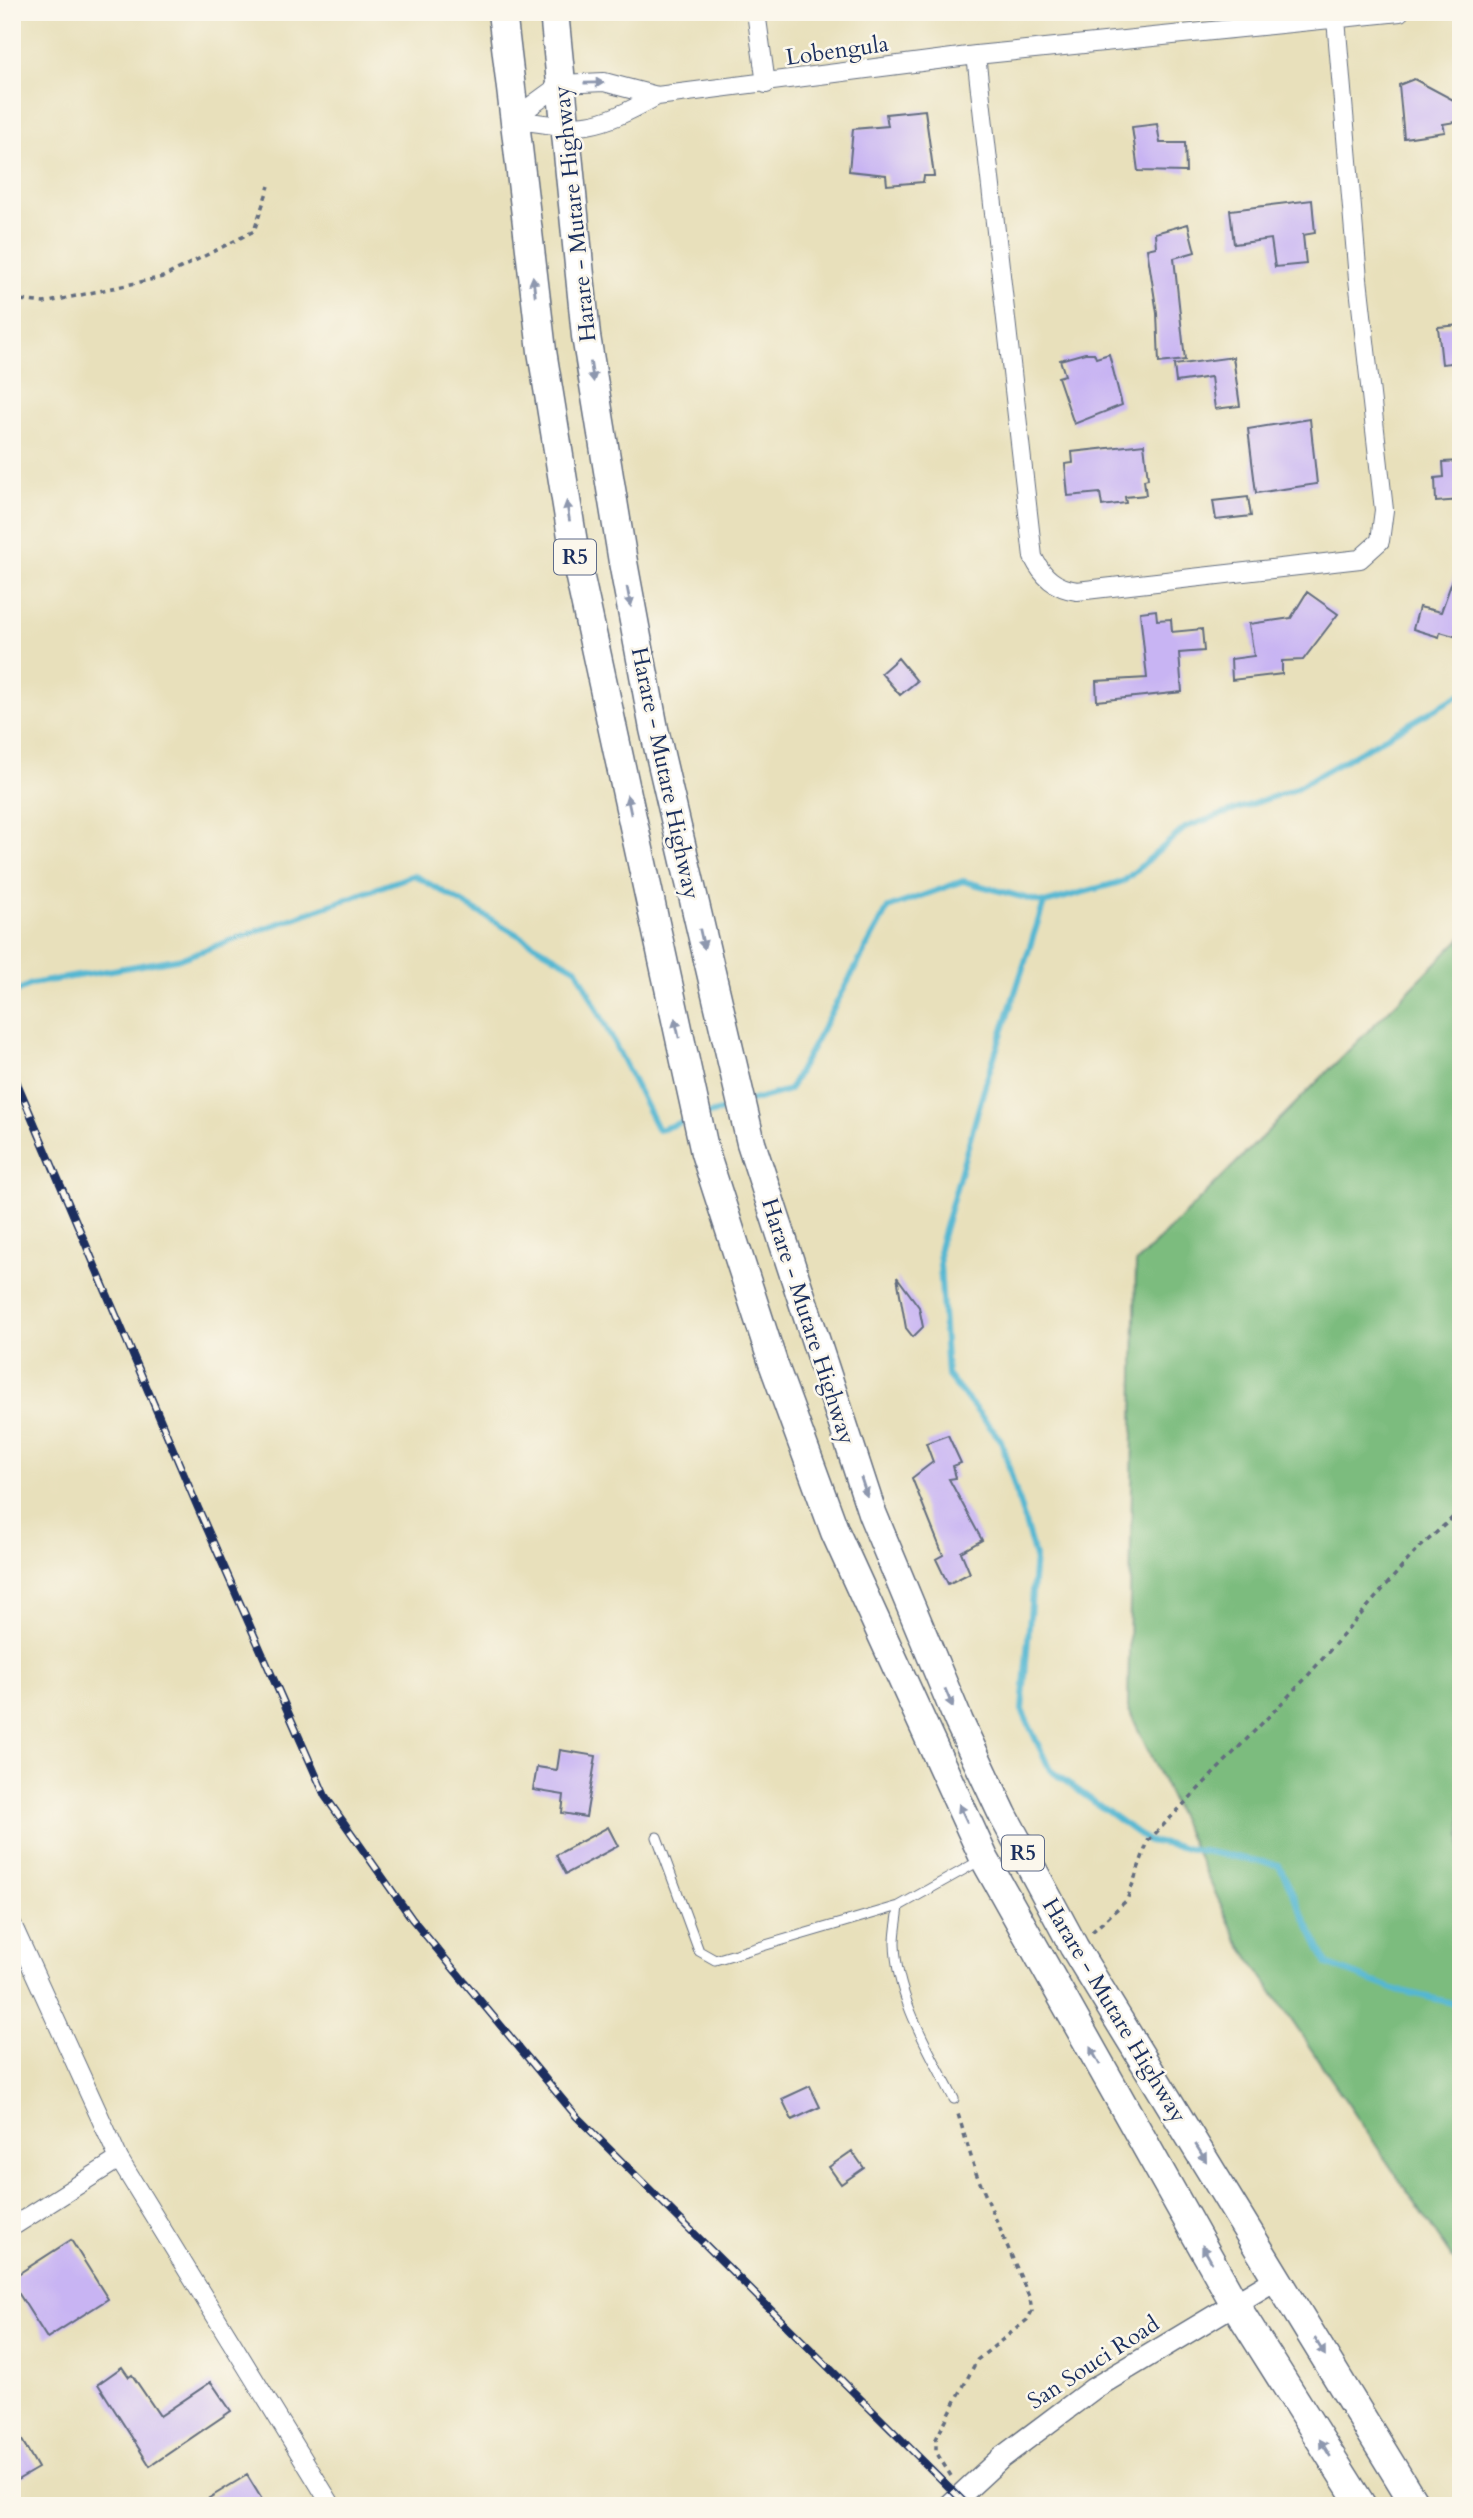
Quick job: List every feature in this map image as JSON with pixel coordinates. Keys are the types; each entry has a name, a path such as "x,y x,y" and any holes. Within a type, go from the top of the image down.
{"highway":[{"name":"Harare - Mutare Highway","path":"502,12 542,351 575,555 705,1153 773,1363 835,1532 897,1674 984,1858 1236,2306 1362,2506"},
{"name":"Harare - Mutare Highway","path":"554,12 586,336 654,729 751,1143 872,1513 959,1722 1003,1815 1074,1947 1416,2506"}],"street":[{"path":"757,12 766,84"},
{"name":"Lobengula","path":"561,84 604,82 657,96 976,55 1400,12"},
{"path":"976,55 1033,557 1049,581 1064,589 1077,591 1360,559 1380,541 1384,510 1358,279 1336,19"},
{"path":"513,120 561,84"},
{"name":"Lobengula","path":"513,120 566,129 610,122 657,96"},
{"path":"12,1924 119,2159 332,2506"},
{"path":"12,2227 119,2159"},
{"name":"San Souci Road","path":"955,2499 1038,2430 1093,2389 1140,2359 1236,2306 1278,2278"}],"lane":[{"path":"657,1837 699,1951 715,1960 899,1906 984,1858"},
{"path":"899,1906 895,1947 907,2000 954,2099"}],"path":[{"path":"12,299 44,303 163,277 254,231 269,186"},
{"path":"1074,1947 1127,1900 1148,1841 1305,1679 1415,1552 1461,1510"},
{"path":"954,2099 976,2173 1030,2299 1032,2311 1027,2320 977,2360 936,2439 936,2452 955,2499"}],"green space":[{"path":"1461,938 1461,2271 1238,1941 1128,1708 1136,1263"}],"building":[{"path":"1414,79 1461,104 1461,121 1443,124 1445,132 1404,138 1399,85"},
{"path":"925,110 934,176 924,176 923,182 887,185 886,175 849,171 853,129 888,126 886,114"},
{"path":"1157,124 1160,143 1185,143 1186,172 1138,171 1132,127"},
{"path":"1312,200 1315,233 1303,235 1306,264 1275,267 1271,239 1234,244 1230,210"},
{"path":"1188,224 1195,252 1174,258 1185,360 1159,363 1157,313 1147,249 1156,247 1155,233"},
{"path":"1461,325 1461,362 1442,364 1438,327"},
{"path":"1094,353 1096,358 1109,354 1122,405 1074,424 1058,377 1065,375 1060,360"},
{"path":"1233,357 1240,406 1215,409 1211,377 1176,382 1174,365"},
{"path":"1310,419 1317,484 1256,493 1248,429"},
{"path":"1144,444 1148,479 1144,480 1146,495 1125,497 1126,503 1102,506 1100,493 1068,496 1065,464 1073,463 1072,452"},
{"path":"1461,461 1461,500 1436,502 1435,478 1444,477 1443,462"},
{"path":"1248,497 1251,516 1216,520 1213,501"},
{"path":"1459,562 1461,638 1440,632 1439,637 1413,629 1419,607 1441,612"},
{"path":"1307,592 1338,614 1303,660 1282,661 1282,674 1232,680 1231,659 1254,656 1249,624 1291,618"},
{"path":"1156,610 1157,620 1171,619 1172,632 1202,629 1204,651 1179,653 1182,692 1097,701 1096,681 1147,678 1140,612"},
{"path":"898,658 917,681 900,695 881,673"},
{"path":"897,1277 919,1307 923,1327 913,1337 906,1328"},
{"path":"948,1435 961,1463 953,1466 956,1478 949,1479 982,1540 961,1552 970,1573 948,1584 936,1559 943,1555 912,1478 933,1462 926,1443"},
{"path":"560,1750 596,1756 586,1817 562,1813 564,1795 533,1790 537,1767 557,1770"},
{"path":"608,1827 618,1846 566,1874 556,1855"},
{"path":"810,2086 820,2107 792,2120 782,2099"},
{"path":"852,2151 864,2168 841,2184 829,2167"},
{"path":"71,2240 108,2299 47,2338 12,2283 12,2278"},
{"path":"122,2367 129,2377 132,2375 160,2416 211,2382 231,2411 150,2466 98,2384"},
{"path":"12,2423 38,2468 12,2483"},
{"path":"247,2475 266,2506 196,2506"}],"waterway":[{"path":"750,1101 789,1090 888,908 963,881 1044,903 1124,881 1186,827 1293,790 1461,694"},
{"path":"12,994 31,984 182,958 414,875 577,969 658,1130 689,1120"},
{"path":"1044,903 987,1079 939,1248 947,1375 1001,1440 1035,1557 1022,1710 1050,1770 1148,1841 1279,1865 1327,1964 1393,1989 1461,2005"},
{"path":"703,1116 736,1106"}],"railway":[{"path":"12,1071 198,1508 325,1796 412,1919 577,2117 968,2506"}]}
